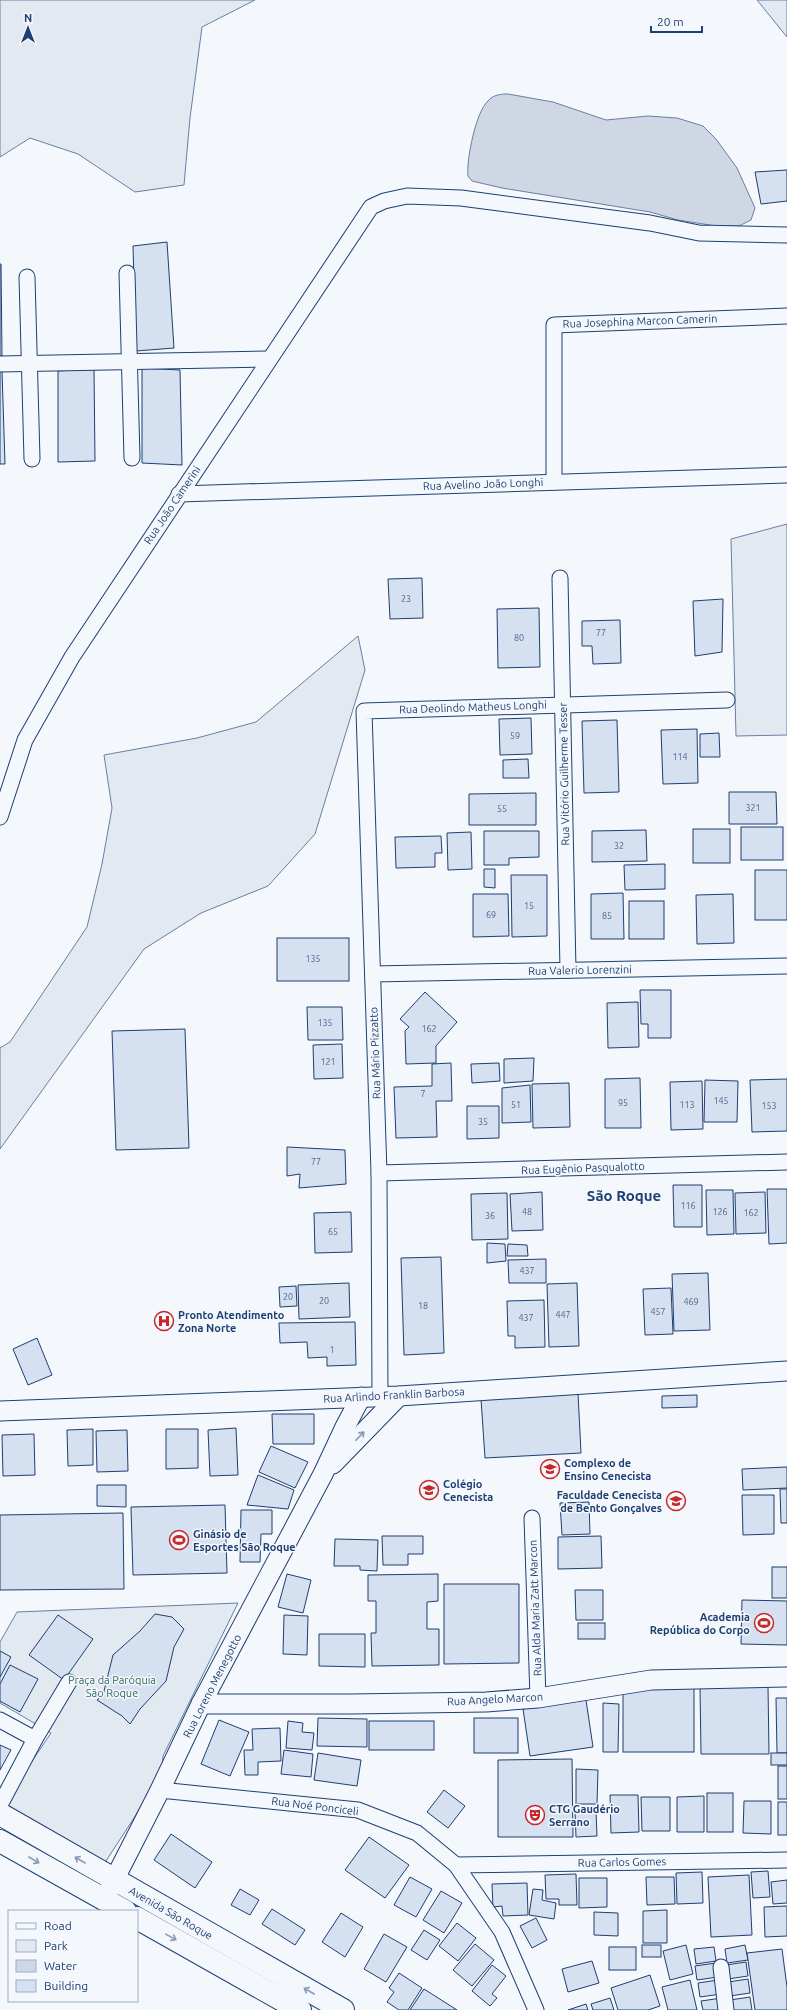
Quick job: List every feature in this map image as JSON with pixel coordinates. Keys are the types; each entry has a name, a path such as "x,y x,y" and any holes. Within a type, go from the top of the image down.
{"main road":[{"name":"Avenida São Roque","path":"0,1814 337,2008"},
{"name":"Avenida São Roque","path":"0,1841 123,1910"},
{"name":"Avenida São Roque","path":"138,1919 300,2010"}],"street":[{"name":"Rua João Camerini","path":"0,817 25,740 72,657 371,207 384,201 407,196 461,198 650,223 699,233 787,235"},
{"path":"128,273 132,458"},
{"path":"27,277 32,459"},
{"name":"Rua Josephina Marcon Camerin","path":"554,482 554,325 787,316"},
{"path":"0,364 269,359"},
{"name":"Rua Avelino João Longhi","path":"179,494 787,475"},
{"name":"Rua Vitório Guilherme Tesser","path":"560,578 568,970"},
{"name":"Rua Deolindo Matheus Longhi","path":"364,711 726,700"},
{"name":"Rua Mário Pizzatto","path":"364,711 379,1173 389,1396"},
{"name":"Rua Valerio Lorenzini","path":"373,974 787,966"},
{"name":"Rua Eugênio Pasqualotto","path":"379,1173 787,1162"},
{"name":"Rua Arlindo Franklin Barbosa","path":"0,1411 389,1396 787,1371"},
{"name":"Rua Loreno Menegotto","path":"323,1474 389,1396"},
{"name":"Rua Loreno Menegotto","path":"104,1899 160,1790 201,1704 323,1474 344,1427 361,1397"},
{"name":"Rua Alda Maria Zatt Marcon","path":"532,1518 538,1698"},
{"name":"Rua Angelo Marcon","path":"201,1704 486,1702 538,1698 651,1680 787,1677"},
{"path":"0,1805 35,1739 69,1682"},
{"path":"0,1720 35,1739"},
{"name":"Rua Noé Ponciceli","path":"160,1790 358,1810 417,1833 456,1865 502,1932 536,2010"},
{"name":"Rua Carlos Gomes","path":"456,1865 787,1860"},
{"path":"721,1967 726,2010"}],"green space":[{"path":"0,0 255,0 202,27 190,118 184,185 135,192 78,154 30,138 0,157"},
{"path":"757,0 787,0 787,37"},
{"path":"787,524 787,735 736,736 731,539"},
{"path":"358,636 365,670 315,834 268,886 201,913 144,949 0,1149 0,1048 10,1042 87,927 102,864 112,808 104,755 197,738 256,722"},
{"name":"Praça da Paróquia São Roque","path":"238,1603 163,1756 162,1769 134,1818 104,1864 1,1807 51,1733 0,1703 0,1642 17,1612"}],"water":[{"path":"508,94 553,102 606,120 648,116 677,118 703,126 716,139 737,168 755,208 751,220 739,226 716,226 678,220 650,212 502,188 472,181 468,176 470,148 480,115 484,106 492,97"}],"building":[{"path":"787,170 787,201 761,204 755,172"},
{"path":"167,242 174,348 136,351 133,246"},
{"path":"0,264 2,356 0,356"},
{"path":"142,368 180,370 182,465 142,463"},
{"path":"94,369 95,461 58,462 58,371"},
{"path":"0,371 2,371 5,464 0,464"},
{"path":"422,578 423,618 390,619 388,579"},
{"path":"723,599 722,652 695,656 693,601"},
{"path":"539,608 540,667 498,668 497,609"},
{"path":"620,620 621,663 593,664 592,646 582,646 582,621"},
{"path":"531,718 532,754 500,755 499,719"},
{"path":"617,720 619,792 584,793 582,721"},
{"path":"697,729 698,783 663,784 661,730"},
{"path":"719,733 720,757 700,757 700,734"},
{"path":"528,759 529,778 503,778 503,760"},
{"path":"729,792 776,792 777,824 729,824"},
{"path":"536,793 536,825 469,825 469,794"},
{"path":"741,827 783,827 783,860 741,860"},
{"path":"693,829 730,829 730,863 693,863"},
{"path":"646,830 647,861 592,862 592,831"},
{"path":"484,831 539,831 539,857 509,858 509,865 484,865"},
{"path":"471,832 472,869 448,870 447,833"},
{"path":"441,836 442,853 435,853 435,867 396,868 395,837"},
{"path":"665,864 665,889 625,890 624,865"},
{"path":"484,869 495,869 495,888 484,887"},
{"path":"755,870 787,870 787,920 755,920"},
{"path":"511,875 547,875 547,936 512,937"},
{"path":"623,893 624,939 591,939 591,894"},
{"path":"473,894 508,894 509,936 473,937"},
{"path":"733,894 734,943 697,944 696,895"},
{"path":"629,901 664,901 664,939 629,939"},
{"path":"277,938 349,938 349,981 277,981"},
{"path":"640,990 671,990 671,1038 648,1038 648,1024 641,1024"},
{"path":"425,992 457,1022 436,1046 436,1063 406,1064 405,1031 409,1027 400,1019"},
{"path":"638,1002 639,1047 608,1048 607,1003"},
{"path":"307,1007 342,1007 343,1040 308,1040"},
{"path":"185,1029 189,1148 116,1150 112,1031"},
{"path":"342,1044 343,1078 314,1079 313,1045"},
{"path":"534,1058 533,1081 504,1083 504,1059"},
{"path":"451,1063 452,1101 436,1101 437,1137 396,1138 394,1087 432,1086 432,1064"},
{"path":"499,1063 500,1081 472,1083 471,1064"},
{"path":"640,1078 641,1128 605,1128 605,1079"},
{"path":"787,1079 787,1131 752,1132 750,1080"},
{"path":"705,1080 738,1081 737,1122 704,1122"},
{"path":"702,1081 703,1129 671,1130 670,1082"},
{"path":"569,1083 570,1127 533,1128 532,1084"},
{"path":"530,1085 531,1122 502,1123 502,1088"},
{"path":"467,1106 499,1106 499,1138 467,1139"},
{"path":"287,1147 345,1150 346,1184 299,1188 300,1174 287,1176"},
{"path":"673,1185 702,1185 702,1227 674,1227"},
{"path":"767,1189 787,1189 787,1243 769,1244"},
{"path":"706,1190 733,1190 734,1234 707,1235"},
{"path":"542,1192 543,1230 512,1231 510,1194"},
{"path":"765,1192 766,1233 736,1234 735,1193"},
{"path":"507,1193 508,1239 472,1240 471,1194"},
{"path":"351,1212 352,1252 315,1253 314,1213"},
{"path":"487,1243 505,1244 506,1261 487,1263"},
{"path":"508,1244 527,1245 528,1256 507,1256"},
{"path":"441,1257 444,1353 404,1355 401,1258"},
{"path":"546,1259 546,1283 509,1283 508,1260"},
{"path":"708,1273 710,1330 674,1331 672,1274"},
{"path":"349,1283 350,1317 299,1319 298,1285"},
{"path":"577,1283 579,1346 549,1347 547,1284"},
{"path":"296,1286 297,1306 280,1307 279,1287"},
{"path":"671,1288 673,1334 645,1335 643,1289"},
{"path":"544,1300 545,1347 515,1348 515,1336 508,1336 507,1301"},
{"path":"355,1322 356,1365 327,1366 327,1357 308,1358 307,1342 280,1343 279,1323"},
{"path":"37,1338 52,1375 28,1385 13,1349"},
{"path":"578,1393 581,1453 485,1458 481,1399"},
{"path":"697,1395 697,1407 662,1408 662,1396"},
{"path":"272,1414 314,1414 314,1444 273,1444"},
{"path":"236,1428 238,1475 210,1476 208,1430"},
{"path":"93,1429 93,1465 68,1466 67,1430"},
{"path":"166,1429 198,1429 198,1468 166,1469"},
{"path":"127,1430 128,1471 97,1472 96,1431"},
{"path":"34,1434 35,1475 3,1476 2,1435"},
{"path":"271,1446 308,1462 295,1488 259,1472"},
{"path":"787,1467 787,1488 743,1490 742,1469"},
{"path":"258,1475 294,1490 288,1509 247,1505"},
{"path":"97,1485 126,1485 126,1507 97,1506"},
{"path":"780,1489 787,1489 787,1523 781,1523"},
{"path":"742,1495 774,1495 774,1534 743,1535"},
{"path":"589,1502 590,1534 562,1535 560,1503"},
{"name":"Ginásio de Esportes São Roque","path":"225,1505 227,1573 133,1575 131,1507"},
{"path":"241,1510 272,1510 272,1534 261,1534 260,1562 240,1562"},
{"path":"123,1513 124,1589 0,1590 0,1515"},
{"path":"382,1536 423,1536 423,1554 408,1554 408,1565 383,1565"},
{"path":"601,1536 602,1568 558,1569 558,1537"},
{"path":"335,1539 378,1540 377,1571 360,1570 360,1566 334,1566"},
{"path":"772,1567 787,1567 787,1598 772,1598"},
{"path":"287,1574 311,1580 303,1613 278,1607"},
{"path":"438,1574 438,1601 427,1602 427,1629 439,1629 439,1665 372,1666 371,1633 376,1633 376,1601 368,1601 368,1575"},
{"path":"444,1584 519,1584 519,1663 444,1664"},
{"path":"575,1590 603,1590 603,1620 576,1620"},
{"name":"Academia República do Corpo","path":"742,1600 787,1601 787,1645 741,1644"},
{"path":"155,1614 172,1617 184,1629 174,1647 166,1681 140,1709 130,1724 122,1716 97,1700 103,1695 113,1655 140,1631"},
{"path":"58,1615 93,1639 64,1680 29,1655"},
{"path":"284,1615 308,1616 307,1655 283,1654"},
{"path":"578,1623 605,1623 605,1639 578,1639"},
{"path":"319,1634 365,1634 365,1667 319,1666"},
{"path":"0,1651 11,1657 0,1677"},
{"path":"10,1665 38,1679 20,1712 0,1701 0,1684"},
{"path":"768,1686 769,1754 701,1754 700,1687"},
{"path":"623,1687 694,1687 694,1752 623,1752"},
{"path":"776,1698 787,1698 787,1753 777,1753"},
{"path":"586,1700 593,1747 530,1756 523,1709"},
{"path":"603,1703 619,1704 618,1752 603,1752"},
{"path":"318,1718 367,1719 367,1747 317,1746"},
{"path":"474,1718 518,1718 518,1753 474,1753"},
{"path":"219,1720 249,1732 230,1776 201,1764"},
{"path":"288,1721 303,1723 302,1732 314,1733 312,1750 286,1748"},
{"path":"369,1721 434,1721 434,1750 369,1750"},
{"path":"280,1728 281,1761 258,1762 258,1775 245,1775 244,1750 253,1750 252,1729"},
{"path":"0,1745 11,1750 0,1770"},
{"path":"284,1750 313,1754 311,1777 281,1774"},
{"path":"318,1753 361,1760 357,1786 314,1780"},
{"path":"771,1753 787,1753 787,1765 771,1765"},
{"path":"572,1759 573,1837 498,1837 498,1760"},
{"path":"778,1766 787,1766 787,1799 778,1799"},
{"path":"576,1769 598,1770 597,1804 576,1804"},
{"path":"444,1790 465,1806 448,1828 427,1812"},
{"path":"707,1793 733,1793 733,1832 707,1832"},
{"path":"610,1795 638,1795 639,1832 611,1833"},
{"path":"704,1796 704,1832 677,1832 677,1797"},
{"path":"641,1797 670,1797 670,1831 642,1831"},
{"path":"744,1801 771,1801 771,1834 743,1833"},
{"path":"778,1802 787,1802 787,1835 778,1835"},
{"path":"575,1811 596,1811 597,1836 576,1837"},
{"path":"171,1834 212,1862 195,1888 154,1860"},
{"path":"369,1837 409,1865 385,1898 345,1870"},
{"path":"768,1871 770,1897 753,1898 751,1872"},
{"path":"702,1872 703,1903 677,1904 676,1873"},
{"path":"576,1874 577,1905 559,1905 559,1899 546,1899 545,1875"},
{"path":"749,1875 752,1935 711,1937 708,1877"},
{"path":"410,1877 432,1889 416,1917 394,1905"},
{"path":"646,1877 674,1877 675,1904 647,1905"},
{"path":"579,1878 607,1878 607,1907 579,1908"},
{"path":"787,1880 787,1903 773,1904 771,1882"},
{"path":"527,1883 528,1915 503,1916 502,1906 493,1907 492,1884"},
{"path":"240,1889 259,1900 250,1915 231,1905"},
{"path":"533,1889 543,1890 542,1900 556,1903 554,1919 529,1915"},
{"path":"441,1891 462,1903 444,1933 423,1920"},
{"path":"787,1906 787,1936 765,1937 764,1907"},
{"path":"272,1909 305,1930 295,1945 262,1924"},
{"path":"667,1910 667,1943 643,1943 643,1911"},
{"path":"594,1912 618,1913 618,1936 594,1935"},
{"path":"341,1913 363,1927 345,1957 322,1942"},
{"path":"536,1918 547,1940 532,1948 520,1926"},
{"path":"457,1923 476,1938 458,1961 439,1946"},
{"path":"424,1930 440,1940 427,1960 411,1950"},
{"path":"384,1934 407,1947 386,1982 364,1969"},
{"path":"475,1944 494,1960 472,1986 453,1970"},
{"path":"642,1945 661,1945 661,1957 642,1957"},
{"path":"686,1945 693,1974 670,1980 663,1951"},
{"path":"745,1945 748,1960 727,1963 725,1949"},
{"path":"609,1947 636,1947 636,1970 609,1970"},
{"path":"714,1947 716,1961 696,1964 694,1949"},
{"path":"782,1949 787,1987 787,2010 755,2010 747,1953"},
{"path":"592,1961 599,1983 568,1992 562,1969"},
{"path":"746,1962 748,1976 728,1979 726,1965"},
{"path":"716,1963 718,1977 697,1980 695,1966"},
{"path":"492,1965 506,1976 492,1994 497,1998 490,2006 472,1991"},
{"path":"399,1973 422,1988 408,2010 399,2010 387,2002 394,1992 389,1988"},
{"path":"650,1975 660,2006 648,2010 618,2010 611,1988"},
{"path":"748,1979 750,1993 730,1996 728,1982"},
{"path":"690,1980 697,2010 668,2010 662,1987"},
{"path":"718,1980 721,1994 700,1997 698,1983"},
{"path":"424,1989 457,2010 410,2010"},
{"path":"750,1997 752,2010 731,2010 730,2000"},
{"path":"610,1998 614,2010 593,2010 591,2004"},
{"path":"722,1998 723,2010 703,2010 701,2001"},
{"path":"586,2004 588,2010 568,2010"}],"place":[{"name":"Pronto Atendimento Zona Norte","path":"164,1321"},
{"name":"Complexo de Ensino Cenecista","path":"550,1469"},
{"name":"Colégio Cenecista","path":"429,1490"},
{"name":"Faculdade Cenecista de Bento Gonçalves","path":"676,1501"},
{"name":"Ginásio de Esportes São Roque","path":"179,1540"},
{"name":"Academia República do Corpo","path":"764,1623"},
{"name":"CTG Gaudério Serrano","path":"535,1815"}],"district":[{"name":"São Roque","path":"624,1195"}]}
